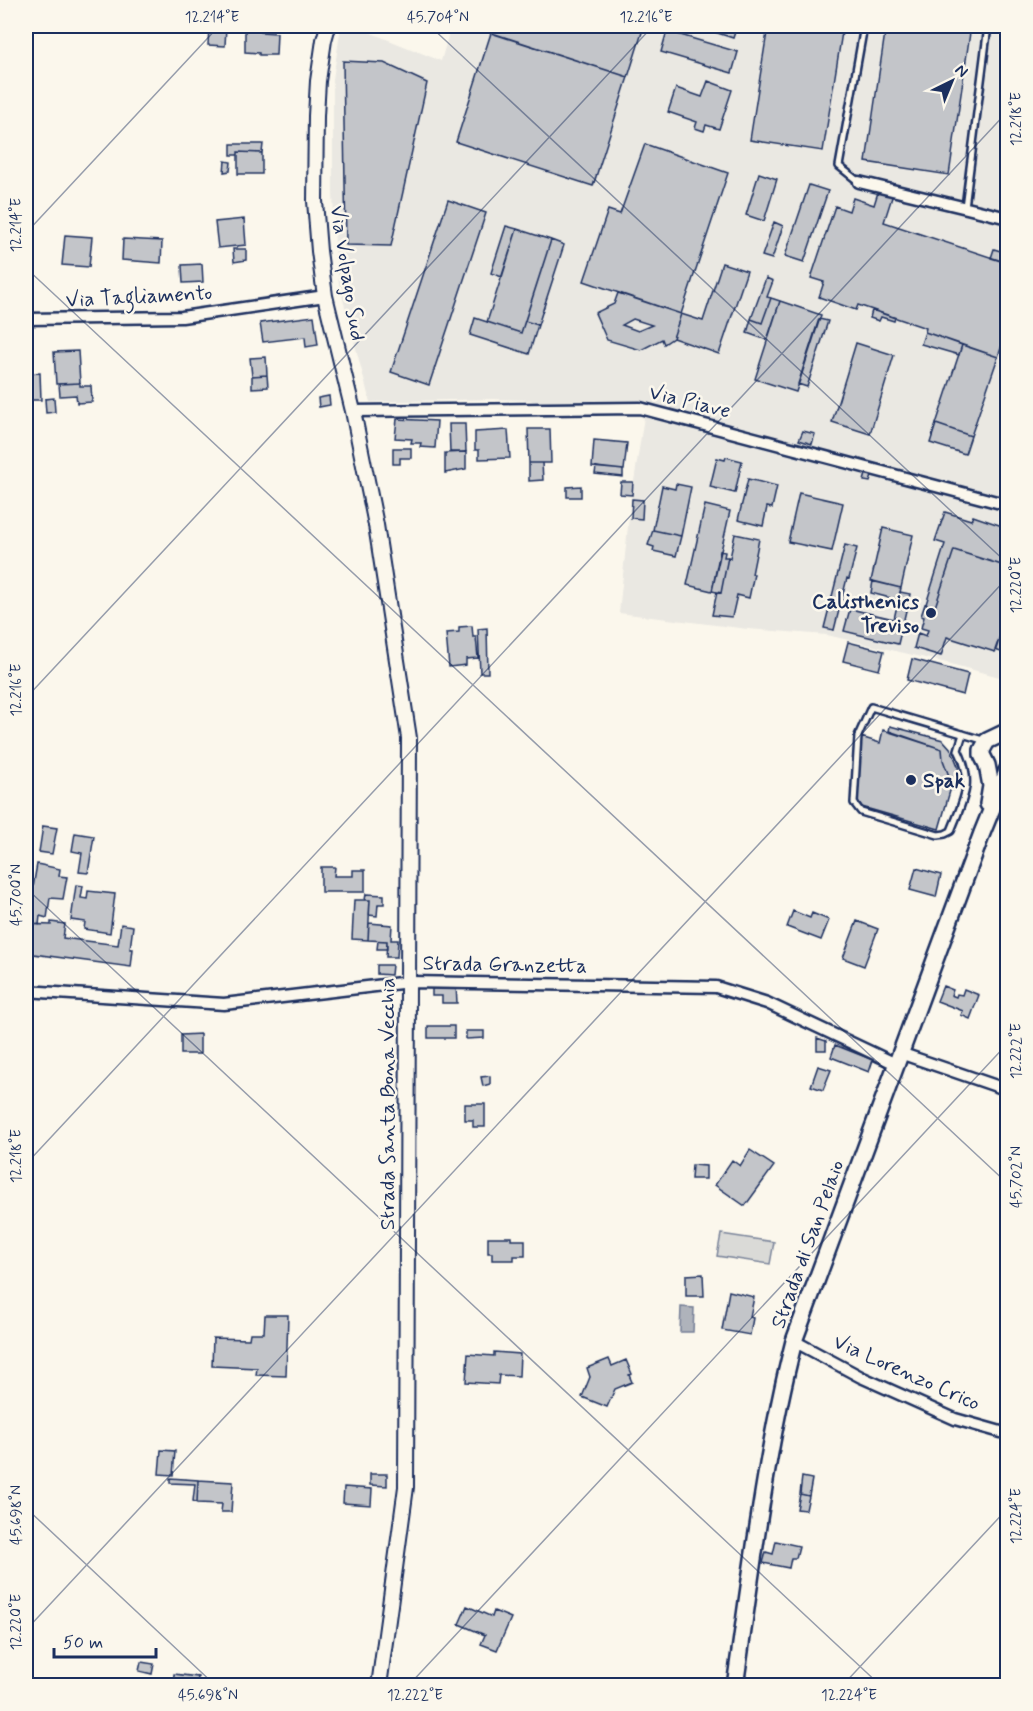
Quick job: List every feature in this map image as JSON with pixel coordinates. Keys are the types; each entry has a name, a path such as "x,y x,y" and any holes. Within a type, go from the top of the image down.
{"main road":[{"path":"987,741 1008,731"},
{"name":"Strada di San Pelaio","path":"735,1686 770,1452 794,1341 982,833 990,792 999,770 982,755 987,741"}],"street":[{"name":"Via Volpago Sud","path":"328,26 318,81 315,201 319,251 326,296 353,411 376,525"},
{"path":"859,182 1008,218"},
{"name":"Via Tagliamento","path":"26,319 182,317 326,296"},
{"name":"Via Piave","path":"353,411 640,408 1008,505"},
{"name":"Strada Santa Bona Vecchia","path":"376,525 409,738 406,1487 379,1686"},
{"name":"Strada Granzetta","path":"26,991 224,1004 409,982 716,987 766,1003 898,1059 1008,1090"},
{"name":"Via Lorenzo Crico","path":"794,1341 861,1377 955,1419 1008,1434"}],"lane":[{"path":"859,182 839,166 864,26"},
{"path":"964,207 988,26"},
{"path":"963,734 958,750 965,765 966,790 951,831 938,834 861,812 854,803 858,735 871,707 987,741"}],"shaded area":[{"path":"341,26 354,26 441,61 451,26 1007,26 1008,471 1001,490 1008,492 1007,679 827,635 748,629 619,613 630,507 646,404 604,402 543,405 530,400 492,399 370,402 339,284 335,247 333,79"},
{"path":"721,1234 774,1242 770,1264 717,1256"},
{"path":"681,1307 694,1308 693,1332 680,1332"}],"building":[{"path":"209,26 226,26 225,46 208,45"},
{"path":"494,26 644,26 628,77 492,33"},
{"path":"696,26 737,26 733,38"},
{"path":"768,26 843,26 823,151 750,140"},
{"path":"886,26 971,26 949,175 866,162"},
{"path":"245,29 261,29 261,32 277,33 276,55 245,52"},
{"path":"667,31 738,52 732,73 661,52"},
{"path":"491,33 628,77 593,186 456,142"},
{"path":"343,61 384,63 427,83 391,246 346,245"},
{"path":"708,81 732,90 719,129 706,125 704,131 695,128 697,122 668,112 676,88 702,97"},
{"path":"231,144 263,144 262,153 238,152 238,155 231,155"},
{"path":"645,144 728,173 681,314 584,281 608,210 620,214"},
{"path":"238,152 262,153 262,174 238,174"},
{"path":"225,161 231,162 230,171 224,172"},
{"path":"759,173 777,179 764,221 746,215"},
{"path":"809,185 828,191 804,262 785,256"},
{"path":"879,189 893,194 884,222 1008,263 1008,327 998,357 925,332 926,328 858,305 856,310 819,297 824,282 811,278 835,206 849,211 853,198 874,205"},
{"path":"448,200 486,213 429,385 391,372"},
{"path":"244,219 246,245 218,248 215,222"},
{"path":"774,222 783,226 772,259 762,256"},
{"path":"506,226 517,229 502,277 491,273"},
{"path":"517,229 551,240 521,333 487,322"},
{"path":"65,235 92,237 89,267 62,265"},
{"path":"123,239 162,241 161,263 122,260"},
{"path":"551,240 564,245 538,325 525,321"},
{"path":"233,249 246,249 246,260 234,262"},
{"path":"994,249 1007,253 1004,262 991,258"},
{"path":"722,263 747,271 719,354 673,338 681,314 703,321"},
{"path":"202,264 203,282 183,283 182,265"},
{"path":"766,278 773,281 767,297 771,298 762,323 751,319"},
{"path":"618,293 681,314 673,338 664,344 662,339 641,350 607,340 595,313 614,304","holes":["633,319 652,325 638,331 622,325"]},
{"path":"771,298 780,301 767,340 747,333 751,319 762,323"},
{"path":"780,301 821,315 796,392 755,379"},
{"path":"872,310 895,318 894,321 881,317 879,321 870,318"},
{"path":"314,316 318,345 306,347 305,337 263,342 260,323"},
{"path":"475,318 521,333 525,321 538,325 529,354 470,335"},
{"path":"819,319 828,321 807,387 798,384"},
{"path":"925,332 962,345 959,355 921,344"},
{"path":"856,343 894,355 870,434 832,422"},
{"path":"962,345 998,357 971,436 936,424"},
{"path":"78,351 80,383 56,384 54,352"},
{"path":"266,357 267,375 252,376 250,358"},
{"path":"40,373 41,400 26,400 26,374"},
{"path":"267,375 268,387 252,388 252,376"},
{"path":"80,383 80,386 91,386 92,402 77,403 76,395 60,396 59,384"},
{"path":"329,396 330,405 319,407 318,398"},
{"path":"54,398 55,412 46,413 45,399"},
{"path":"397,419 437,421 435,448 420,447 421,443 411,443 412,439 395,438"},
{"path":"449,424 465,424 466,452 450,452"},
{"path":"936,424 971,436 965,454 930,443"},
{"path":"528,429 550,429 551,463 529,463"},
{"path":"508,430 510,458 479,459 479,450 475,450 475,432"},
{"path":"803,431 815,434 812,444 799,440"},
{"path":"594,440 627,443 624,470 592,467"},
{"path":"393,448 411,448 411,458 400,458 400,464 393,464"},
{"path":"466,452 466,469 445,473 445,453"},
{"path":"726,457 742,461 735,493 710,487 717,458 725,460"},
{"path":"529,463 542,463 543,480 529,481"},
{"path":"596,467 623,470 623,477 595,474"},
{"path":"866,474 872,476 870,482 864,481"},
{"path":"748,479 777,486 772,508 767,507 763,526 738,520"},
{"path":"621,482 633,482 632,495 620,494"},
{"path":"676,484 691,487 681,536 653,530 662,486 675,489"},
{"path":"581,486 581,497 567,497 567,487"},
{"path":"799,493 843,503 832,551 788,542"},
{"path":"632,499 643,500 642,519 631,518"},
{"path":"705,505 730,511 712,591 687,585"},
{"path":"945,512 971,520 973,516 1008,528 1008,567 954,550 935,607 926,604 945,544 935,541"},
{"path":"883,528 913,535 901,588 871,581"},
{"path":"653,530 681,536 676,556 653,551 654,547 648,545"},
{"path":"735,534 759,539 749,598 737,595 732,617 712,615 717,592 721,593"},
{"path":"845,545 857,548 834,630 824,628"},
{"path":"954,550 1008,567 1008,613 995,652 947,637 941,656 914,648 918,633 926,636 928,630 921,628 924,617 921,616 925,604 935,607"},
{"path":"720,551 725,552 724,557 728,557 721,593 712,591"},
{"path":"873,581 901,588 898,600 871,593"},
{"path":"900,592 910,594 898,644 844,631 850,609 894,619"},
{"path":"1008,613 1008,653 1007,654 995,650"},
{"path":"472,626 473,637 476,637 478,658 466,659 466,665 449,667 446,633 459,632 459,627"},
{"path":"487,628 488,673 480,673 478,629"},
{"path":"848,642 884,651 879,670 843,661"},
{"path":"912,659 968,674 963,695 907,680"},
{"path":"890,726 943,740 951,749 958,766 959,780 955,790 951,789 952,784 943,760 942,749 889,731"},
{"path":"883,730 942,749 943,760 952,784 939,829 862,807 857,799 861,737 880,743"},
{"path":"43,826 57,828 52,854 39,852"},
{"path":"75,833 94,836 88,873 79,872 82,853 72,851"},
{"path":"37,864 60,869 59,876 67,877 63,899 50,898 47,918 40,916 39,925 27,923"},
{"path":"321,867 335,867 334,876 353,876 353,870 365,870 365,892 321,892"},
{"path":"916,868 941,875 936,897 910,890"},
{"path":"76,885 83,886 81,898 87,899 88,891 115,894 110,933 84,929 85,922 71,920"},
{"path":"366,894 384,895 384,904 378,904 377,916 369,915 370,900 365,900"},
{"path":"354,900 370,900 368,940 352,939"},
{"path":"793,911 810,918 812,913 829,920 821,940 787,927"},
{"path":"857,921 878,929 864,966 843,958"},
{"path":"51,922 65,924 63,938 118,945 121,924 133,926 130,949 133,949 131,967 26,953 30,924 51,925"},
{"path":"369,923 392,925 391,940 398,940 397,957 386,957 387,941 368,940"},
{"path":"378,941 387,941 387,949 377,949"},
{"path":"377,965 392,965 391,975 377,974"},
{"path":"432,985 456,985 457,1003 442,1003 442,996 432,996"},
{"path":"943,986 953,990 951,995 956,997 957,994 962,995 964,989 979,995 970,1019 961,1015 963,1011 937,1001"},
{"path":"428,1026 454,1026 454,1038 428,1038"},
{"path":"466,1031 484,1031 484,1038 466,1039"},
{"path":"200,1034 200,1054 181,1054 181,1035"},
{"path":"817,1038 826,1041 826,1050 817,1050"},
{"path":"835,1045 873,1060 869,1072 831,1057"},
{"path":"818,1066 831,1070 823,1090 811,1086"},
{"path":"490,1076 490,1084 483,1086 481,1077"},
{"path":"465,1104 485,1104 485,1127 473,1127 473,1120 465,1120"},
{"path":"750,1150 774,1166 745,1206 715,1185 732,1160 740,1166"},
{"path":"692,1165 706,1166 706,1179 691,1179"},
{"path":"488,1237 511,1237 511,1240 525,1240 525,1256 514,1256 514,1260 492,1260 492,1253 488,1253"},
{"path":"703,1274 704,1296 686,1296 686,1275"},
{"path":"729,1291 754,1297 750,1317 753,1318 750,1335 722,1330"},
{"path":"265,1315 288,1315 286,1376 256,1375 257,1368 212,1366 213,1338 249,1339 250,1333 264,1333"},
{"path":"494,1352 520,1354 519,1376 499,1375 498,1384 466,1382 468,1354 494,1356"},
{"path":"609,1359 612,1366 626,1360 632,1374 629,1375 632,1382 615,1389 607,1407 582,1397 590,1377 587,1368"},
{"path":"161,1450 175,1451 173,1475 159,1474"},
{"path":"370,1474 387,1474 387,1486 370,1485"},
{"path":"802,1477 812,1479 809,1496 800,1494"},
{"path":"170,1478 198,1480 197,1503 193,1501 195,1484 170,1483"},
{"path":"198,1480 233,1482 231,1512 221,1512 222,1504 197,1503"},
{"path":"344,1487 372,1489 371,1505 343,1503"},
{"path":"800,1494 809,1496 806,1510 797,1509"},
{"path":"776,1541 799,1546 796,1558 791,1558 789,1568 763,1563 766,1552 773,1554"},
{"path":"467,1606 492,1617 494,1611 511,1618 497,1650 481,1644 485,1635 459,1624"},
{"path":"141,1662 154,1664 152,1674 139,1671"},
{"path":"174,1674 198,1677 197,1686 173,1686"}],"place":[{"name":"Calisthenics Treviso","path":"931,613"},
{"name":"Spak","path":"911,780"}]}
